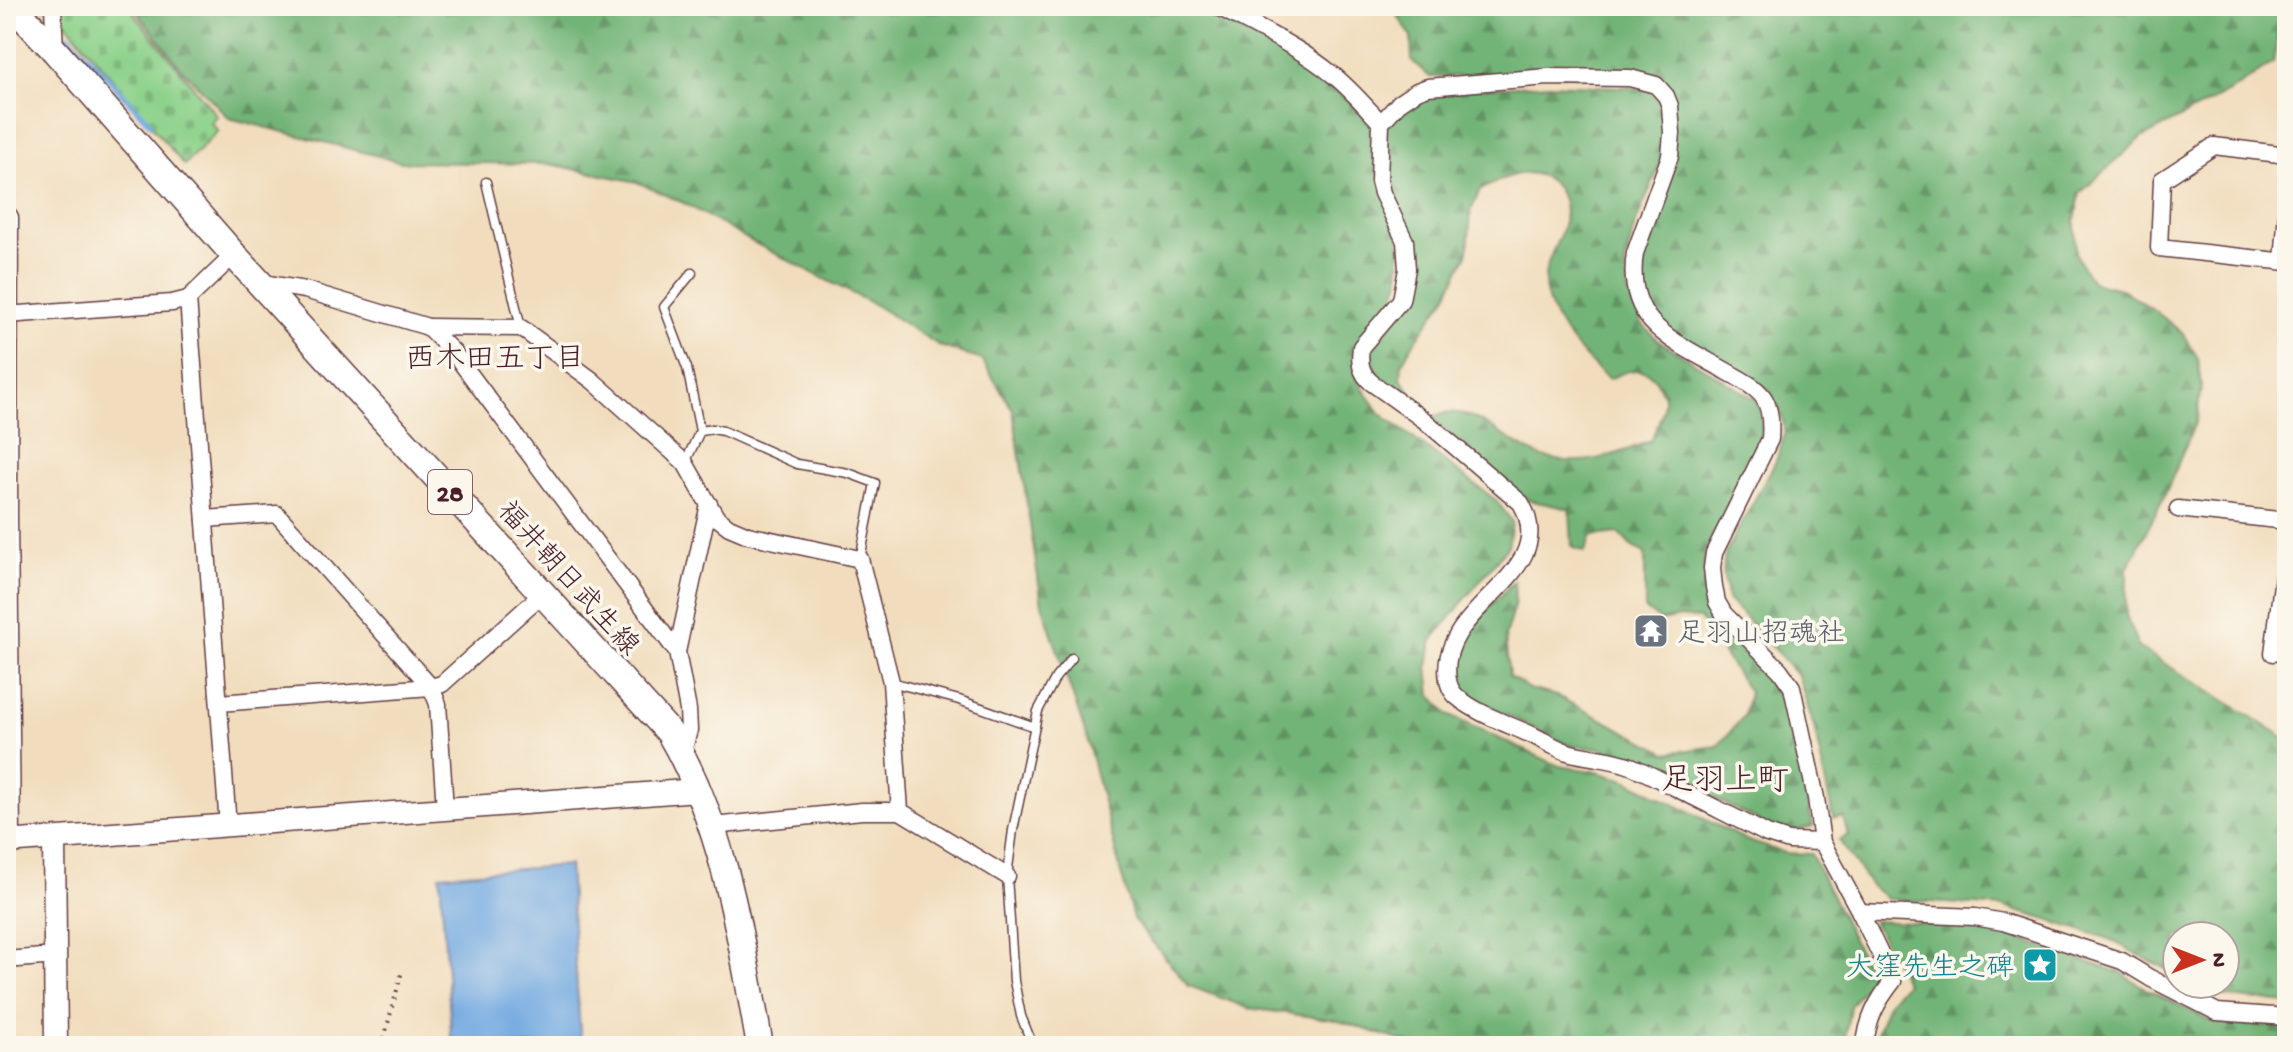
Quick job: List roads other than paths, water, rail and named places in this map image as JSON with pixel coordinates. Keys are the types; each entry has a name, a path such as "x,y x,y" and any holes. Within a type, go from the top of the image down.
{"main road":[{"name":"福井朝日武生線","path":"13,6 234,255 669,732 713,826 740,933 760,1046"}],"street":[{"path":"53,6 55,51"},
{"path":"1217,6 1309,57 1351,90 1381,123"},
{"path":"1822,842 1789,841 1767,834 1629,765 1569,753 1478,710 1456,696 1450,688 1447,678 1452,643 1464,624 1520,564 1529,543 1529,524 1521,503 1424,420 1372,383 1361,368 1361,347 1401,300 1407,269 1405,241 1379,181 1381,123 1399,103 1417,91 1428,87 1498,80 1630,78 1656,85 1666,96 1672,117 1670,156 1635,253 1636,294 1651,322 1664,335 1746,382 1764,399 1771,427 1770,439 1714,553 1714,587 1724,614 1780,670 1792,687 1816,798 1822,842 1893,981 1879,998 1870,1019 1865,1046"},
{"path":"2287,155 2214,146 2162,180 2159,248 2285,262 2287,212"},
{"path":"6,212 10,217 9,842 698,790"},
{"path":"8,314 172,303 188,299 234,255"},
{"path":"260,283 305,290 428,327 521,328 592,380 685,463 716,517 729,527 748,535 860,559 891,682 900,811"},
{"path":"188,299 228,826"},
{"path":"428,327 454,353 677,652"},
{"path":"682,755 689,730 677,652 709,504"},
{"path":"2178,509 2287,521"},
{"path":"205,519 277,514 431,687 438,704 445,809"},
{"path":"2273,653 2287,546"},
{"path":"219,703 442,684 542,594"},
{"path":"713,826 862,811 900,811 1007,876"},
{"path":"54,839 56,1046"},
{"path":"1860,912 1975,917 2003,922 2122,961 2217,1012 2287,1017"},
{"path":"6,960 55,956"}],"lane":[{"path":"486,182 521,328"},
{"path":"685,463 700,431 687,368 664,307 692,273"},
{"path":"700,431 723,431 797,464 848,473 875,483 860,559"},
{"path":"1033,1046 1021,1016 1014,981 1007,876 1013,830 1038,711 1056,677 1072,658"},
{"path":"891,682 959,700 1035,727"}],"water":[{"path":"569,865 581,1046 452,1046 440,875"}],"waterway":[{"path":"68,36 150,123"}],"place":[{"name":"足羽山招魂社","path":"1651,631"},
{"name":"大窪先生之碑","path":"2040,965"}],"district":[{"name":"西木田五丁目","path":"495,357"},
{"name":"足羽上町","path":"1725,778"}]}
